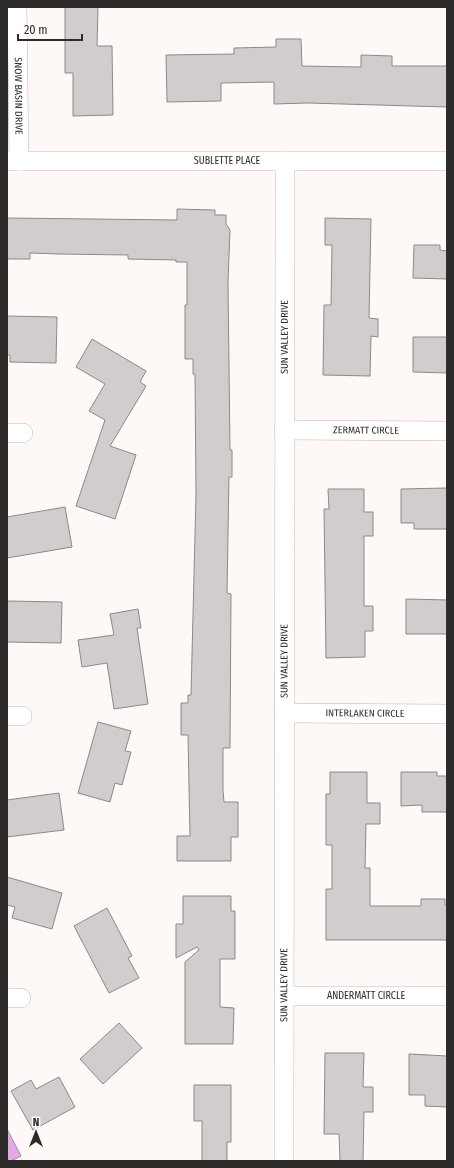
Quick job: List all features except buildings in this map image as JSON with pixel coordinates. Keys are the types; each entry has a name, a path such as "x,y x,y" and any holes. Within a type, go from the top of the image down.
{"street":[{"name":"SNOW BASIN DRIVE","path":"13,161 17,7"},
{"name":"SUBLETTE PLACE","path":"13,161 447,161"},
{"name":"SUN VALLEY DRIVE","path":"284,1161 285,161"},
{"name":"ZERMATT CIRCLE","path":"284,430 447,431"},
{"name":"INTERLAKEN CIRCLE","path":"284,713 447,714"},
{"name":"ANDERMATT CIRCLE","path":"284,996 447,996"}],"shaded area":[{"path":"7,1129 21,1156 11,1161 7,1161"}]}
